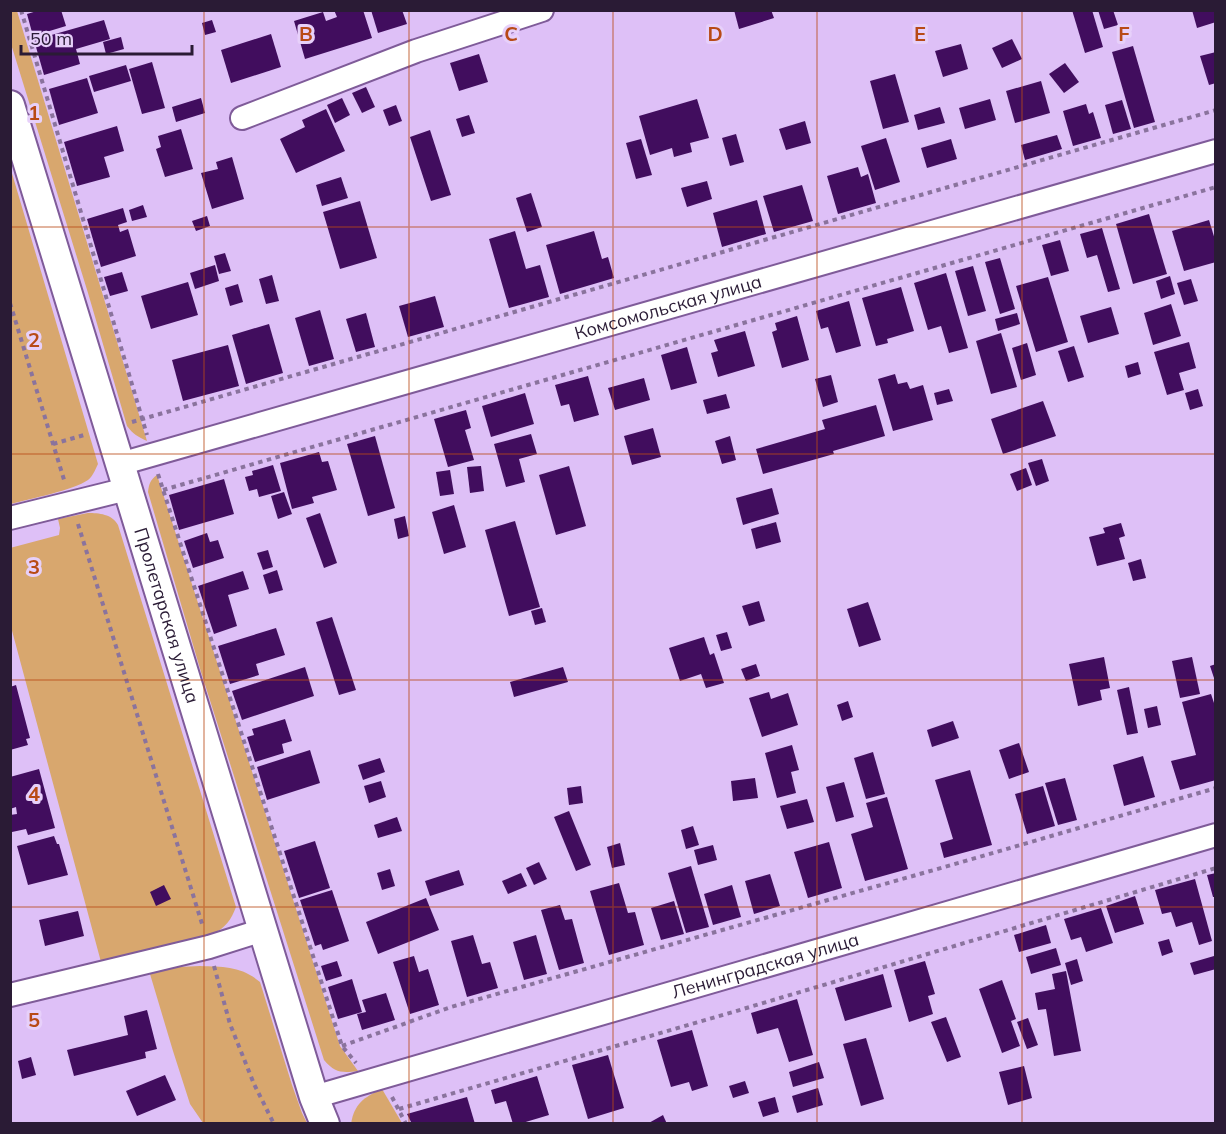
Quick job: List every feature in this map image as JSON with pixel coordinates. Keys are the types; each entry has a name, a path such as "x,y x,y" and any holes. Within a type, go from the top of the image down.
{"main road":[{"name":"Пролетарская улица","path":"10,105 314,1097 325,1124"}],"street":[{"path":"242,118 416,51 542,10"},
{"name":"Комсомольская улица","path":"10,518 71,502 123,477 152,455 1215,151"},
{"name":"Ленинградская улица","path":"314,1097 1215,835"},
{"path":"10,995 209,947 263,930"}],"path":[{"path":"21,10 152,455 342,1046 362,1070 381,1078 406,1124"},
{"path":"53,444 1215,110"},
{"path":"163,490 1215,187"},
{"path":"10,303 209,947 230,1024 254,1084 274,1124"},
{"path":"342,1046 451,1007 1215,788"},
{"path":"399,1109 1215,868"}],"shaded area":[{"path":"11,10 17,11 147,441 127,426 11,44"},
{"path":"11,170 98,464 91,477 81,484 11,504"},
{"path":"157,475 340,1046 358,1071 339,1071 324,1060 201,672 148,492 150,482"},
{"path":"88,513 109,516 118,525 236,907 228,923 213,934 101,962 11,627 10,548 59,535 58,519"},
{"path":"200,966 239,970 260,982 292,1085 307,1123 203,1123 190,1104 150,974 179,967"},
{"path":"382,1089 402,1123 351,1124 357,1106"}],"building":[{"path":"40,10 61,10 66,26 33,36 27,14"},
{"path":"334,10 363,10 372,38 305,59 294,21 323,12 326,21 337,17"},
{"path":"371,10 402,10 407,24 378,33"},
{"path":"734,10 771,10 774,18 739,29"},
{"path":"1072,10 1092,10 1103,47 1085,53"},
{"path":"1098,10 1113,10 1118,25 1104,29"},
{"path":"1192,10 1216,10 1216,22 1197,28"},
{"path":"104,20 110,39 76,49 80,64 44,75 34,40"},
{"path":"212,20 216,32 205,35 202,23"},
{"path":"271,34 281,67 231,83 221,50"},
{"path":"121,37 124,49 106,54 103,42"},
{"path":"1012,39 1022,59 1002,68 992,48"},
{"path":"961,44 968,69 943,77 935,51"},
{"path":"1133,46 1155,122 1134,128 1112,52"},
{"path":"1216,52 1216,83 1209,85 1200,56"},
{"path":"479,54 488,82 459,91 450,63"},
{"path":"152,62 165,108 142,114 129,69"},
{"path":"1065,63 1079,82 1064,93 1049,74"},
{"path":"126,65 131,81 94,92 89,76"},
{"path":"895,74 909,122 883,129 870,81"},
{"path":"87,78 98,113 59,125 49,89"},
{"path":"1041,81 1050,113 1015,123 1006,91"},
{"path":"366,87 375,107 362,113 352,93"},
{"path":"201,98 205,113 176,122 172,107"},
{"path":"342,98 350,115 335,123 327,105"},
{"path":"697,99 709,138 690,143 692,152 674,157 672,148 650,155 639,116"},
{"path":"990,99 996,120 965,129 959,108"},
{"path":"1122,100 1131,129 1113,134 1105,105"},
{"path":"1086,104 1089,114 1093,112 1101,138 1073,146 1063,111"},
{"path":"396,105 402,121 389,126 383,110"},
{"path":"940,107 945,123 918,130 914,115"},
{"path":"326,109 345,151 296,173 280,139 305,127 302,120"},
{"path":"469,115 475,133 462,137 456,119"},
{"path":"805,121 811,143 786,150 779,129"},
{"path":"117,126 124,151 104,157 110,177 77,186 64,142"},
{"path":"181,129 193,169 165,177 156,149 161,147 158,136"},
{"path":"430,130 451,195 431,201 410,137"},
{"path":"736,134 744,162 730,166 722,138"},
{"path":"1057,135 1062,149 1025,160 1021,145"},
{"path":"886,138 900,182 875,190 861,146"},
{"path":"641,139 652,175 636,179 626,143"},
{"path":"951,139 957,159 927,168 921,148"},
{"path":"232,157 244,199 212,209 201,173 218,169 216,162"},
{"path":"858,167 861,177 868,174 876,203 838,214 827,176"},
{"path":"341,177 348,198 322,206 316,185"},
{"path":"707,181 712,199 687,207 681,188"},
{"path":"802,185 813,221 774,232 763,196"},
{"path":"531,193 542,227 527,232 516,198"},
{"path":"757,200 766,234 722,247 713,213"},
{"path":"360,201 377,258 340,269 323,212"},
{"path":"143,205 147,217 132,221 129,210"},
{"path":"123,208 127,222 118,225 120,232 128,229 136,256 101,267 87,219"},
{"path":"1149,214 1167,274 1133,284 1116,224"},
{"path":"207,216 210,226 196,231 192,221"},
{"path":"1209,220 1216,243 1216,262 1184,271 1172,231"},
{"path":"1102,228 1120,289 1108,292 1097,255 1087,258 1080,234"},
{"path":"515,231 526,269 540,265 549,297 509,308 489,239"},
{"path":"594,231 602,259 608,257 614,278 560,294 546,245"},
{"path":"1060,240 1069,271 1051,276 1042,245"},
{"path":"225,253 231,271 219,274 214,256"},
{"path":"1000,258 1015,309 1000,314 985,262"},
{"path":"215,265 219,281 195,289 190,273"},
{"path":"973,266 986,311 968,316 955,271"},
{"path":"122,272 128,291 110,296 104,277"},
{"path":"946,273 968,348 949,353 941,326 928,330 914,283"},
{"path":"272,275 279,301 266,304 259,279"},
{"path":"1170,276 1175,294 1161,299 1156,281"},
{"path":"1048,277 1068,342 1036,352 1016,286"},
{"path":"1191,279 1198,301 1184,305 1177,283"},
{"path":"188,282 198,315 151,329 141,296"},
{"path":"238,284 243,302 230,306 225,288"},
{"path":"901,287 914,331 887,339 888,343 876,346 862,298"},
{"path":"435,296 444,327 408,337 399,306"},
{"path":"849,301 861,346 836,353 828,327 821,329 816,311"},
{"path":"1171,304 1181,336 1153,345 1144,313"},
{"path":"1111,307 1119,334 1088,343 1080,316"},
{"path":"320,310 334,359 309,366 295,318"},
{"path":"366,313 375,347 356,352 346,319"},
{"path":"1017,313 1020,324 998,331 995,319"},
{"path":"797,316 809,360 782,368 772,332 777,330 775,323"},
{"path":"269,324 283,373 246,384 232,335"},
{"path":"745,331 755,366 718,377 711,353 718,351 714,340"},
{"path":"1001,333 1017,387 991,394 976,341"},
{"path":"1189,342 1196,368 1179,373 1184,390 1167,395 1154,352"},
{"path":"1027,343 1036,375 1021,380 1012,348"},
{"path":"228,345 239,386 183,401 172,360"},
{"path":"1074,346 1084,377 1068,382 1058,351"},
{"path":"687,347 697,383 671,390 661,355"},
{"path":"1138,362 1141,374 1128,378 1125,366"},
{"path":"895,374 898,384 907,382 910,389 923,385 933,420 893,431 878,379"},
{"path":"831,375 838,402 823,407 815,379"},
{"path":"588,376 599,415 574,422 569,404 561,406 555,385"},
{"path":"644,378 650,400 615,410 608,388"},
{"path":"949,389 953,401 937,405 934,393"},
{"path":"1198,389 1203,406 1190,410 1185,393"},
{"path":"525,393 534,424 491,437 482,406"},
{"path":"726,394 730,408 707,414 703,400"},
{"path":"1043,401 1056,436 1003,454 991,419"},
{"path":"876,405 885,436 833,451 834,454 763,474 756,449 825,429 822,420"},
{"path":"466,410 471,428 465,430 474,460 448,467 434,419"},
{"path":"653,428 661,457 632,465 624,436"},
{"path":"531,434 537,454 519,459 525,482 506,487 494,444"},
{"path":"375,436 395,508 368,516 347,444"},
{"path":"730,436 736,460 722,464 715,441"},
{"path":"319,452 322,462 328,461 337,490 312,497 314,503 292,509 280,463"},
{"path":"1042,459 1049,481 1036,486 1028,463"},
{"path":"273,465 281,491 259,497 257,489 249,491 245,477 253,475 252,471"},
{"path":"481,466 484,491 470,493 467,467"},
{"path":"569,466 586,526 556,535 539,475"},
{"path":"1026,468 1032,485 1017,491 1010,474"},
{"path":"450,470 454,494 440,496 436,472"},
{"path":"224,479 234,514 179,530 169,495"},
{"path":"772,488 779,514 743,525 736,498"},
{"path":"284,492 292,514 278,519 271,496"},
{"path":"454,505 466,547 444,554 432,512"},
{"path":"320,513 337,563 324,568 306,518"},
{"path":"405,516 409,536 398,539 394,519"},
{"path":"515,521 540,607 509,616 485,530"},
{"path":"776,522 781,542 756,549 751,529"},
{"path":"1121,523 1125,536 1119,538 1125,559 1097,566 1089,537 1105,533 1103,528"},
{"path":"207,533 210,542 218,540 224,558 193,568 184,541"},
{"path":"268,550 273,567 263,570 257,553"},
{"path":"1141,559 1146,578 1133,581 1128,563"},
{"path":"277,570 283,590 269,594 263,575"},
{"path":"243,571 249,589 228,595 237,626 214,634 198,586"},
{"path":"759,601 765,621 749,626 742,606"},
{"path":"868,602 881,640 859,647 847,609"},
{"path":"542,608 546,622 535,625 531,611"},
{"path":"332,617 356,690 339,695 316,622"},
{"path":"276,628 285,655 256,664 259,675 230,684 218,646"},
{"path":"727,632 732,648 721,651 716,635"},
{"path":"704,637 710,655 714,653 724,683 706,688 701,674 680,681 669,648"},
{"path":"1104,657 1110,688 1100,690 1102,700 1078,706 1069,664"},
{"path":"1192,657 1200,694 1180,698 1172,661"},
{"path":"756,664 760,676 746,681 741,669"},
{"path":"1216,664 1216,681 1215,681 1210,666"},
{"path":"305,667 314,696 242,720 232,691"},
{"path":"563,667 568,682 514,697 510,682"},
{"path":"16,685 30,738 26,739 28,745 10,750 10,687"},
{"path":"1129,687 1138,733 1127,735 1117,690"},
{"path":"769,692 771,699 788,693 798,725 762,737 749,698"},
{"path":"1211,694 1216,709 1216,780 1180,790 1171,761 1196,755 1182,702"},
{"path":"848,701 853,717 842,721 837,705"},
{"path":"1157,706 1161,725 1148,728 1144,709"},
{"path":"285,719 292,741 282,744 284,753 255,762 247,737 254,735 252,729"},
{"path":"953,721 959,738 932,747 927,730"},
{"path":"1019,743 1029,772 1009,779 999,750"},
{"path":"792,745 799,770 791,772 796,793 777,798 765,753"},
{"path":"310,750 320,783 267,800 257,767"},
{"path":"873,752 885,794 866,799 854,758"},
{"path":"1143,756 1155,797 1124,806 1113,765"},
{"path":"380,758 385,772 363,780 358,765"},
{"path":"39,769 55,828 28,835 26,829 12,832 10,815 17,814 16,807 10,809 10,777"},
{"path":"970,770 992,845 944,858 940,843 953,839 935,780"},
{"path":"755,778 758,798 733,801 731,781"},
{"path":"1065,778 1077,820 1058,825 1045,783"},
{"path":"381,781 386,797 369,803 364,786"},
{"path":"844,782 854,817 836,822 826,787"},
{"path":"581,786 583,803 569,805 567,788"},
{"path":"1043,786 1055,826 1027,834 1015,794"},
{"path":"887,797 908,869 865,881 851,834 873,827 866,803"},
{"path":"807,799 814,822 787,829 780,806"},
{"path":"569,811 591,865 576,871 554,817"},
{"path":"397,817 402,831 378,838 374,825"},
{"path":"693,826 699,845 686,849 681,830"},
{"path":"54,836 59,844 68,875 28,885 17,846"},
{"path":"315,841 330,888 299,898 284,851"},
{"path":"829,842 842,888 808,898 794,852"},
{"path":"620,843 625,865 612,868 607,847"},
{"path":"713,845 717,860 698,865 694,850"},
{"path":"539,862 547,879 534,885 526,868"},
{"path":"691,866 709,927 686,933 668,873"},
{"path":"390,869 395,886 382,890 377,873"},
{"path":"459,870 464,885 430,896 425,881"},
{"path":"521,873 527,886 508,894 502,881"},
{"path":"1216,873 1216,897 1213,897 1207,875"},
{"path":"770,874 780,906 754,914 745,881"},
{"path":"1195,879 1212,941 1199,945 1192,922 1176,927 1171,912 1162,914 1155,890"},
{"path":"619,883 628,913 635,912 644,945 609,955 590,891"},
{"path":"164,885 171,899 156,906 150,892"},
{"path":"732,885 741,917 713,925 704,894"},
{"path":"332,890 349,941 323,950 321,944 315,946 300,900"},
{"path":"1135,896 1144,924 1115,933 1106,906"},
{"path":"426,898 439,930 378,954 366,922"},
{"path":"674,901 684,934 661,940 651,908"},
{"path":"560,905 565,920 572,919 584,963 559,970 541,910"},
{"path":"1101,908 1113,943 1086,952 1081,937 1071,940 1064,919"},
{"path":"78,911 84,936 45,946 39,920"},
{"path":"1046,925 1051,943 1019,952 1014,935"},
{"path":"473,935 482,964 490,962 498,988 467,997 451,941"},
{"path":"536,935 547,974 524,980 513,942"},
{"path":"1169,939 1173,952 1162,956 1158,942"},
{"path":"1056,948 1061,965 1031,974 1026,957"},
{"path":"414,956 419,972 428,969 439,1005 410,1014 393,962"},
{"path":"1214,956 1216,969 1194,975 1190,963"},
{"path":"1077,959 1083,981 1071,985 1065,963"},
{"path":"337,961 342,976 326,981 321,966"},
{"path":"925,961 935,994 928,996 933,1014 909,1022 894,970"},
{"path":"1066,971 1081,1051 1054,1056 1046,1009 1038,1010 1035,993 1055,989 1052,974"},
{"path":"883,974 892,1007 845,1021 835,988"},
{"path":"352,979 362,1012 338,1019 328,987"},
{"path":"1002,980 1016,1019 1011,1021 1020,1046 1002,1053 979,989"},
{"path":"386,993 395,1020 362,1030 357,1014 366,1012 362,1000"},
{"path":"797,999 813,1055 789,1062 778,1028 757,1034 751,1013"},
{"path":"147,1010 157,1049 145,1052 146,1058 74,1076 67,1050 128,1035 124,1016"},
{"path":"946,1017 961,1057 947,1062 931,1022"},
{"path":"1028,1018 1038,1045 1027,1049 1017,1022"},
{"path":"692,1030 708,1086 692,1091 689,1082 671,1087 657,1040"},
{"path":"866,1038 884,1099 861,1106 843,1044"},
{"path":"608,1055 624,1108 588,1119 572,1065"},
{"path":"31,1057 36,1075 22,1079 18,1061"},
{"path":"819,1062 824,1078 793,1087 789,1072"},
{"path":"1024,1066 1032,1098 1008,1105 999,1072"},
{"path":"165,1075 176,1100 137,1116 126,1091"},
{"path":"537,1076 549,1115 513,1124 506,1101 495,1104 491,1090"},
{"path":"745,1081 749,1093 733,1098 729,1086"},
{"path":"818,1088 823,1105 797,1113 792,1096"},
{"path":"467,1097 475,1124 412,1124 407,1114"},
{"path":"775,1097 779,1112 763,1117 758,1102"},
{"path":"663,1115 667,1124 647,1124"}]}
